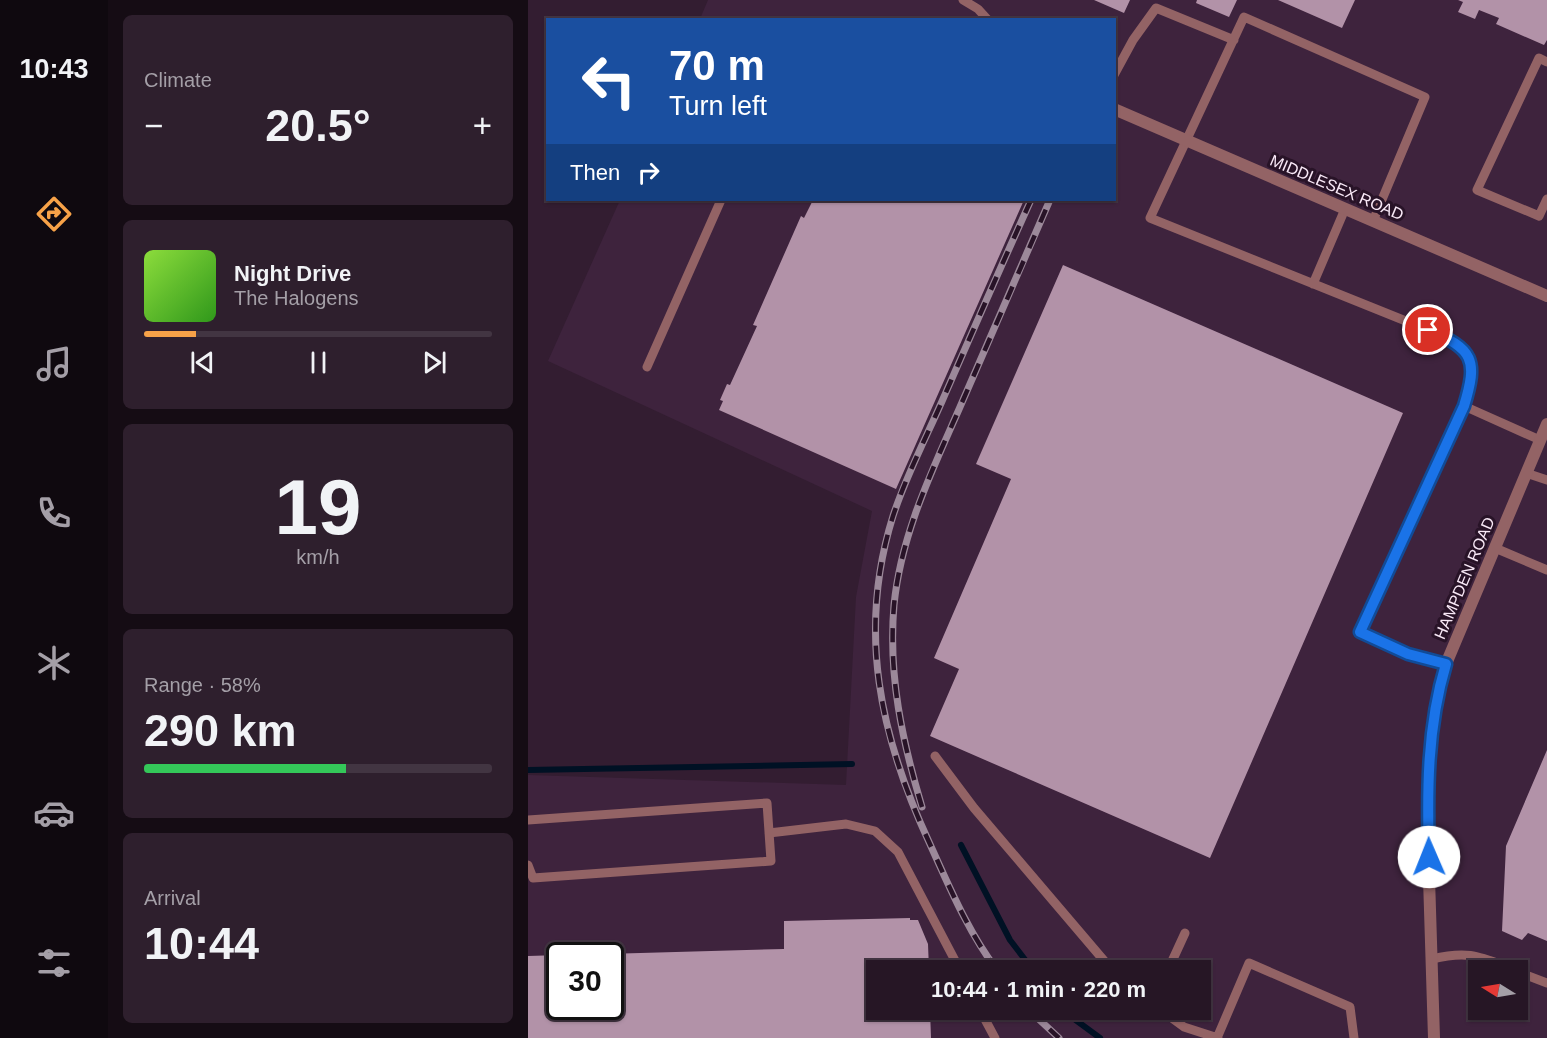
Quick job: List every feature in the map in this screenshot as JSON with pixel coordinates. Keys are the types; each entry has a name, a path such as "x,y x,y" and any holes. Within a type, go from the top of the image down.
{"street":[{"name":"MIDDLESEX ROAD","path":"1116,110 1547,296"},
{"name":"HAMPDEN ROAD","path":"1434,1038 1429,772 1434,702 1446,664 1547,424"}],"lane":[{"path":"963,0 978,9 986,18"},
{"path":"1116,71 1132,40 1158,4 1234,40"},
{"path":"1373,220 1425,97 1244,17 1150,218 1448,338 1464,350 1472,362 1473,378 1464,406 1360,632 1408,654 1446,664"},
{"path":"1547,62 1539,58 1477,190 1539,216 1547,199"},
{"path":"646,367 721,201"},
{"path":"1313,284 1345,208"},
{"path":"1464,406 1540,440"},
{"path":"1526,473 1547,480"},
{"path":"1495,548 1547,570"},
{"path":"935,756 974,808 1103,960"},
{"path":"528,820 767,803 771,861 533,878 528,865"},
{"path":"769,833 846,824 875,831 898,852 955,960"},
{"path":"1173,960 1185,933"},
{"path":"1432,959 1453,954 1473,954 1488,960"},
{"path":"1175,1020 1184,1027 1218,1038 1249,963 1350,1007 1354,1038"},
{"path":"1528,976 1547,983"},
{"path":"985,1020 995,1038"}],"shaded area":[{"path":"708,0 1547,0 1547,1038 528,1038 528,775 846,785 856,597 872,511 548,361 620,201 1116,201 1116,18 700,18"}],"building":[{"path":"1094,0 1130,0 1124,13"},
{"path":"1197,0 1237,0 1229,17 1196,3"},
{"path":"1278,0 1355,0 1342,28"},
{"path":"1458,0 1547,0 1547,40 1544,45 1496,24 1499,18 1479,10 1475,19 1458,12 1463,2"},
{"path":"812,201 1024,201 896,489 719,410 723,401 720,400 727,384 730,385 757,326 753,325 801,216 804,218"},
{"path":"1063,265 1403,413 1210,858 930,736 959,669 934,658 1011,479 976,464"},
{"path":"1547,750 1547,941 1528,933 1522,940 1502,931 1506,846"},
{"path":"910,918 910,920 918,920 928,944 929,960 866,960 866,1020 930,1020 931,1038 528,1038 528,956 546,955 546,1020 624,1020 624,953 784,949 784,921"}],"waterway":[{"path":"528,770 852,764"},
{"path":"961,845 1010,940 1025,960"},
{"path":"1076,1020 1100,1038"}],"railway":[{"path":"990,960 952,892 912,802 898,763 879,682 876,642 877,601 882,559 898,501 1031,201"},
{"path":"922,807 908,757 898,707 893,657 894,605 903,553 919,503 1049,202"},
{"path":"1040,1020 1059,1038"}],"route":[{"path":"1428,330 1448,338 1464,350 1472,362 1473,378 1464,406 1360,632 1408,654 1446,664 1434,702 1431,735 1429,857"}]}
